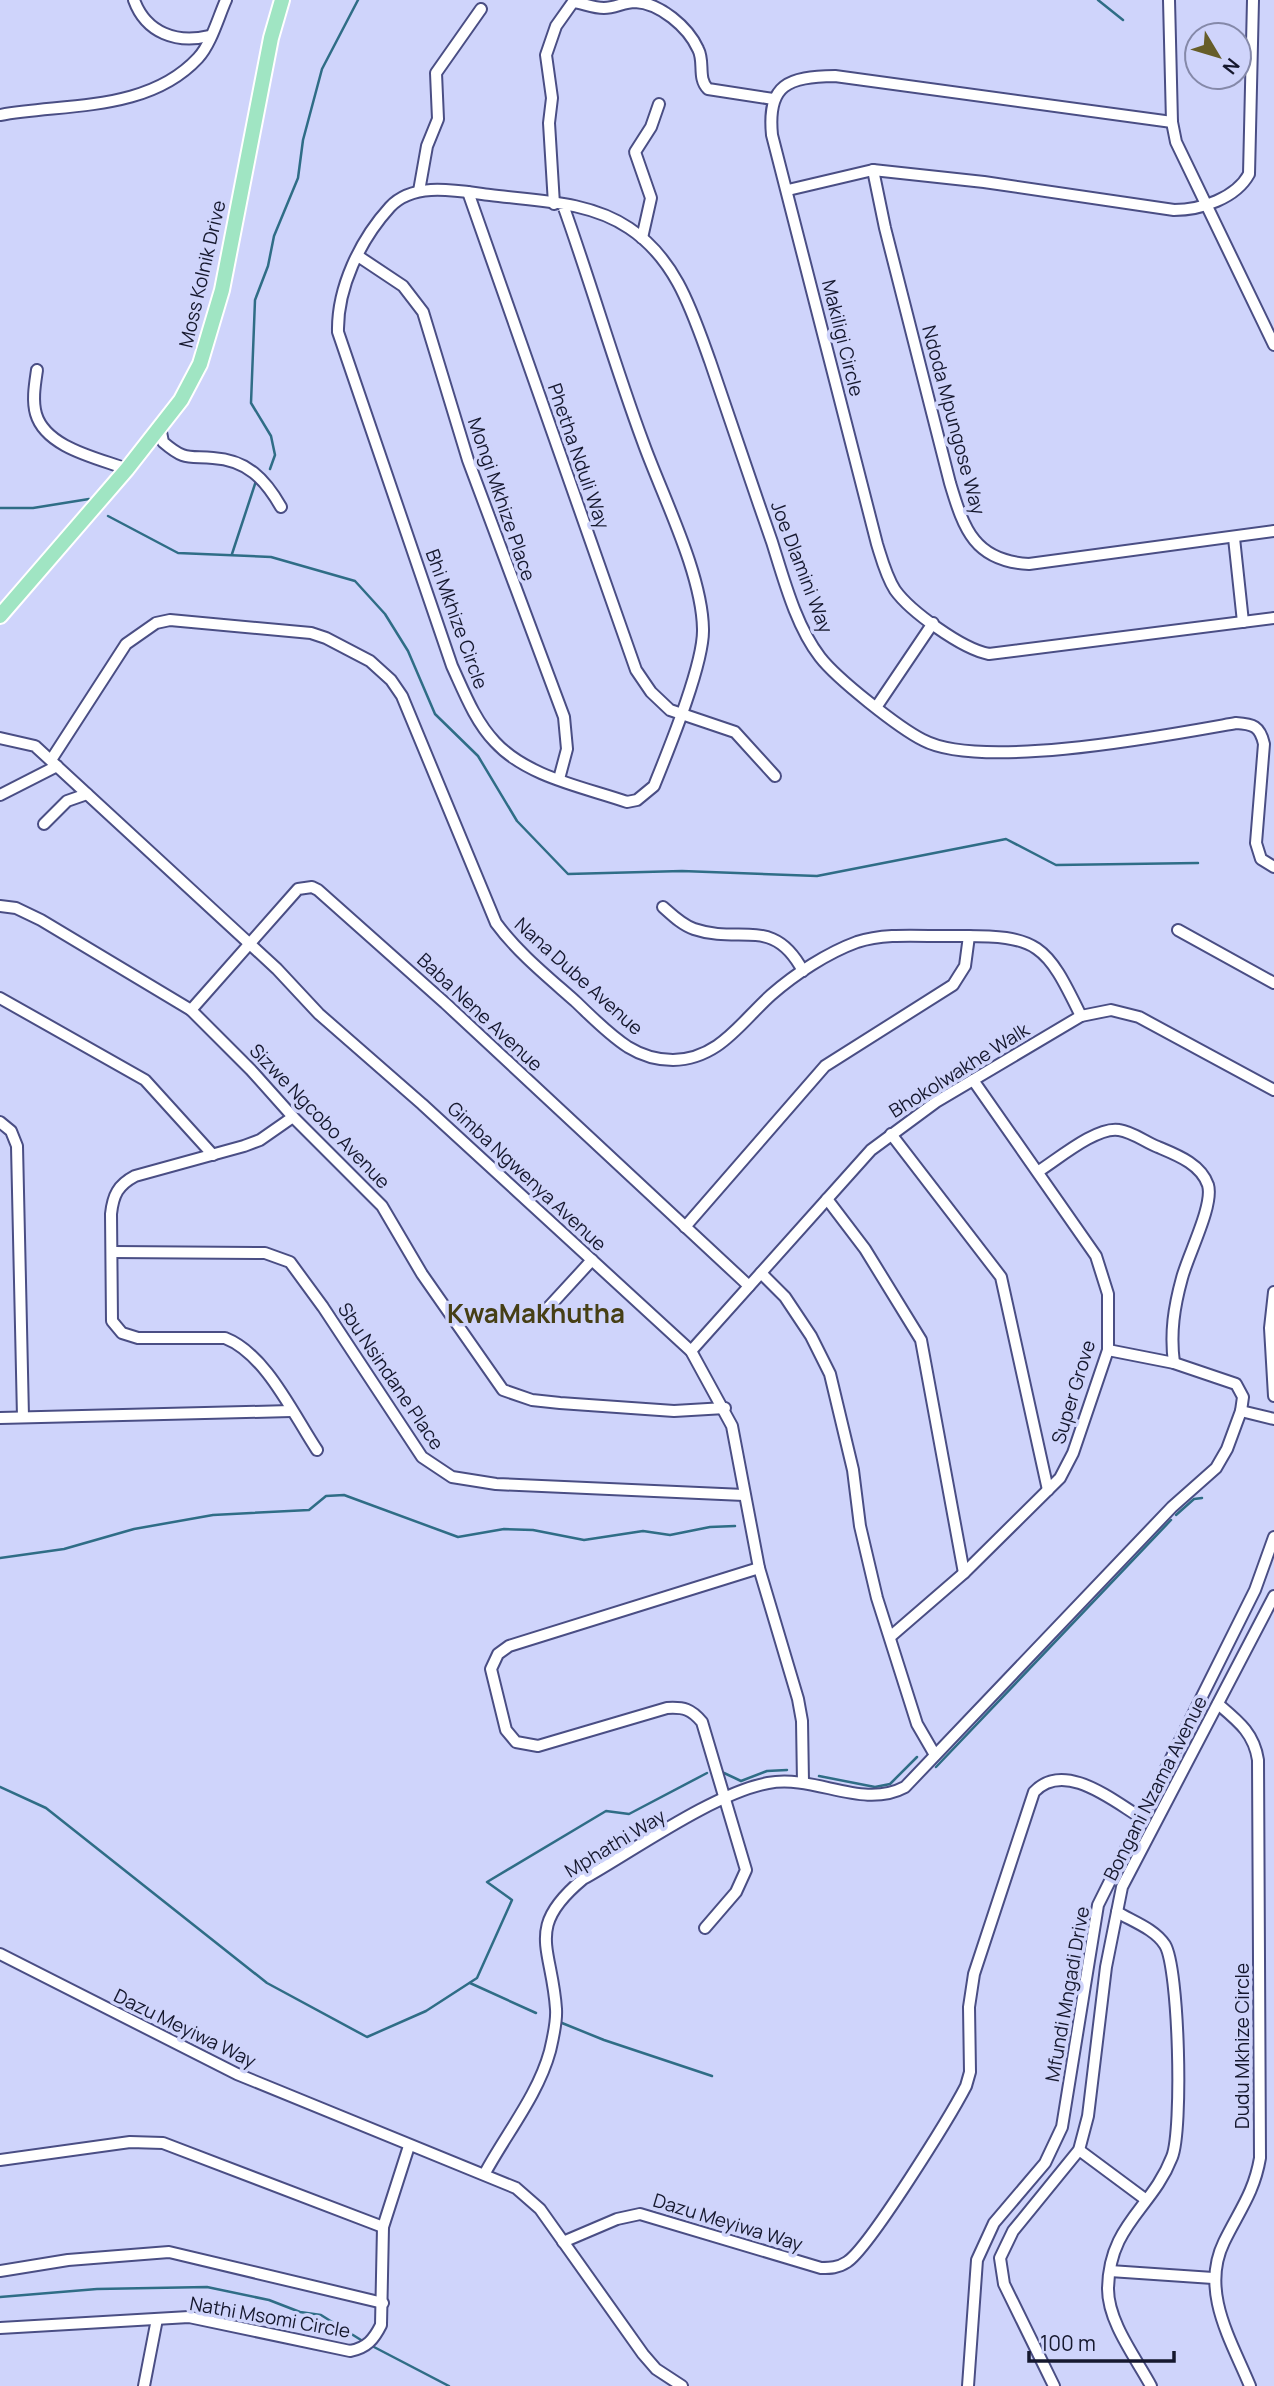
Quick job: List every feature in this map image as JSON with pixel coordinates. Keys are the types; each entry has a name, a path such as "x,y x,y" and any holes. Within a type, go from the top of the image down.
{"main road":[{"name":"Moss Kolnik Drive","path":"0,616 127,469 181,400 200,364 215,324 271,38 282,0"}],"street":[{"path":"134,0 148,23 171,37 183,40 209,36"},
{"path":"0,115 142,94 190,65 204,49 226,0"},
{"path":"1170,0 1172,122 1183,161 1274,345"},
{"path":"788,190 873,170 1174,209 1204,206 1239,187 1249,174 1253,0"},
{"name":"Bhi Mkhize Circle","path":"419,191 398,198 358,256 340,298 340,340 453,666 469,703 494,741 511,757 559,779 627,802 637,800 654,786 679,715 701,652 702,614 678,527 625,392 599,306 558,204 549,123 552,98 546,55 556,26 569,5 575,1 605,8 635,2 654,6 678,23 696,44 701,56 702,79 708,89 732,95 773,99"},
{"path":"481,9 436,73 438,119 424,157 419,191 468,192 586,208 609,217 642,238 651,198 635,152 651,127 659,104"},
{"path":"773,99 780,90 796,80 835,76 1172,122"},
{"name":"Makiligi Circle","path":"773,99 769,111 772,135 886,575 904,600 977,652 1002,654 1274,618"},
{"name":"Ndoda Mpungose Way","path":"873,170 882,218 950,484 971,538 998,558 1029,564 1274,531"},
{"name":"Phetha Nduli Way","path":"468,192 636,670 660,702 679,715"},
{"name":"Joe Dlamini Way","path":"642,238 665,262 690,306 780,568 807,636 831,669 922,740 963,751 1017,752 1236,723 1251,724 1261,733 1265,744 1256,843 1261,859 1274,867"},
{"name":"Mongi Mkhize Place","path":"358,256 403,286 423,312 473,473 564,717 566,749 559,779"},
{"path":"37,370 36,414 44,428 65,445 127,469"},
{"path":"160,427 163,442 187,458 213,458 256,472 281,506"},
{"path":"1234,538 1243,622"},
{"name":"Nana Dube Avenue","path":"54,763 126,644 156,623 186,620 318,635 359,654 391,680 402,696 496,923 517,948 628,1047 653,1058 671,1060 704,1055 721,1045 772,994 803,971 856,943 878,937 1004,936 1034,944 1045,953 1063,978 1081,1016"},
{"path":"877,706 933,623"},
{"path":"679,715 735,732 775,776"},
{"name":"Gimba Ngwenya Avenue","path":"0,738 29,743 54,763 319,1014 691,1351 725,1408 740,1460 744,1495 759,1568 798,1699 802,1721 803,1782"},
{"path":"0,795 54,763"},
{"path":"44,824 67,801 87,794"},
{"name":"Baba Nene Avenue","path":"191,1010 298,890 312,887 445,1003 749,1286"},
{"name":"Sizwe Ngcobo Avenue","path":"0,906 16,908 41,920 107,956 191,1010 382,1206 422,1274 503,1390 532,1400 560,1403 674,1411 725,1408"},
{"path":"663,907 695,929 771,937 788,947 803,971"},
{"path":"1178,930 1274,983"},
{"path":"685,1227 825,1066 953,985 965,966 969,936"},
{"path":"0,998 145,1080 213,1155"},
{"name":"Bhokolwakhe Walk","path":"691,1351 871,1150 891,1133 973,1080 1081,1016 1111,1010 1139,1017 1274,1090"},
{"name":"Super Grove","path":"890,1637 964,1573 1067,1469 1108,1350 1110,1311 1103,1270 1087,1240 973,1080"},
{"path":"293,1116 260,1140 135,1176 119,1187 112,1207 113,1321 122,1332 138,1338 225,1338 238,1343 257,1358 317,1450"},
{"path":"0,1122 11,1131 17,1146 23,1417"},
{"path":"1039,1171 1098,1133 1112,1129 1128,1132 1168,1151 1189,1162 1201,1173 1208,1186 1209,1197 1191,1247 1173,1317 1174,1363"},
{"path":"891,1133 1001,1277 1048,1490"},
{"path":"827,1199 865,1249 921,1340 964,1573"},
{"name":"Sbu Nsindane Place","path":"113,1252 265,1253 290,1262 316,1296 422,1457 452,1477 482,1483 744,1495"},
{"path":"547,1309 593,1260"},
{"path":"761,1273 785,1297 811,1336 830,1374 853,1470 869,1564 917,1724 935,1755 1172,1507 1216,1468 1227,1449 1241,1411 1241,1391 1228,1380 1174,1363 1108,1350"},
{"path":"1274,1292 1270,1328 1274,1396"},
{"path":"0,1418 291,1410"},
{"path":"1241,1411 1274,1419"},
{"name":"Mfundi Mngadi Drive","path":"968,2386 977,2260 994,2222 1055,2145 1067,2105 1094,1922 1140,1817 1255,1590 1274,1537"},
{"path":"705,1928 736,1892 746,1870 741,1845 702,1722 683,1707 667,1709 538,1746 516,1742 506,1730 491,1669 498,1654 509,1646 759,1568"},
{"name":"Bongani Nzama Avenue","path":"1054,2386 1004,2284 1000,2258 1013,2231 1079,2150 1088,2116 1106,1967 1129,1870 1274,1596"},
{"name":"Dudu Mkhize Circle","path":"1219,1704 1245,1728 1255,1742 1258,1760 1260,2158 1256,2184 1218,2255 1213,2278 1219,2311 1250,2386"},
{"name":"Mphathi Way","path":"485,2173 541,2074 549,2053 556,2010 544,1933 565,1894 583,1880 724,1798 770,1782 803,1782 874,1797 892,1794 905,1787 935,1755"},
{"name":"Dazu Meyiwa Way","path":"0,1954 237,2074 409,2146 485,2173 532,2200 563,2242 617,2219 640,2214 821,2268 835,2268 848,2262 872,2234 966,2085 970,2072 970,2007 974,1974 1034,1793 1049,1782 1060,1779 1089,1788 1140,1817"},
{"path":"1117,1912 1164,1943 1171,1966 1178,2093 1177,2140 1172,2157 1118,2238 1108,2292 1114,2317 1151,2386"},
{"path":"1260,2002 1274,2003"},
{"path":"0,2160 130,2142 163,2143 383,2227"},
{"name":"Nathi Msomi Circle","path":"0,2328 157,2319 208,2319 350,2351 366,2345 374,2338 381,2325 383,2227 409,2146"},
{"path":"1079,2150 1145,2199"},
{"path":"563,2242 643,2354 656,2369 682,2386"},
{"path":"0,2271 68,2260 169,2252 383,2303"},
{"path":"1110,2271 1213,2278"},
{"path":"144,2386 157,2319"}],"waterway":[{"path":"270,469 275,455 271,436 251,403 255,300 268,266 274,236 298,178 303,140 322,69 358,0"},
{"path":"1098,0 1123,20"},
{"path":"232,554 256,481"},
{"path":"0,508 33,508 89,499"},
{"path":"108,516 178,553 271,557 355,581 385,614 408,651 435,714 478,756 517,821 568,874 682,871 817,876 1006,839 1056,865 1198,863"},
{"path":"0,1558 64,1549 134,1529 213,1515 309,1510 326,1496 344,1495 458,1537 504,1529 533,1530 584,1540 643,1531 670,1535 710,1527 735,1526"},
{"path":"1176,1515 1194,1499 1202,1498"},
{"path":"936,1767 1171,1520"},
{"path":"819,1776 875,1787 890,1784 917,1757"},
{"path":"724,1773 741,1781 767,1771 787,1770"},
{"path":"0,1787 46,1808 267,1983 367,2037 426,2011 477,1978 512,1900 487,1882 606,1811 629,1814 707,1773"},
{"path":"470,1983 536,2013"},
{"path":"562,2023 712,2076"},
{"path":"0,2297 97,2289 207,2287 269,2300 300,2312 321,2315 361,2340"},
{"path":"374,2347 449,2386"}],"district":[{"name":"KwaMakhutha","path":"536,1313"}]}
